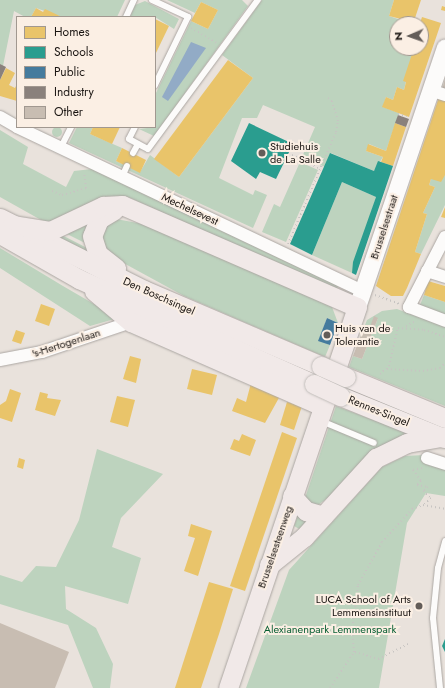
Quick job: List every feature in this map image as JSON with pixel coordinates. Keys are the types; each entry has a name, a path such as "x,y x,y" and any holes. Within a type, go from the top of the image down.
{"main road":[{"path":"4,226 50,231 103,206 115,204 360,299"},
{"path":"127,208 102,215 95,225 93,241 101,258 133,277 144,290"},
{"name":"Den Boschsingel","path":"4,226 79,279 314,384"},
{"name":"Den Boschsingel","path":"4,226 144,290 320,366"},
{"path":"79,279 131,322 320,413"},
{"name":"Brusselsestraat","path":"320,413 360,299"},
{"name":"Rennes-Singel","path":"320,366 445,418"},
{"name":"Rennes-Singel","path":"314,384 443,438"},
{"name":"Brusselsesteenweg","path":"228,688 320,413"},
{"path":"269,565 304,537 376,458 407,443 443,438"},
{"path":"292,496 306,511 323,516"}],"street":[{"name":"Brusselsestraat","path":"360,299 438,93 443,57"},
{"name":"Mechelsevest","path":"0,117 16,126"},
{"name":"Mechelsevest","path":"19,128 60,149 122,177 360,299"},
{"path":"445,237 409,307 445,321"},
{"path":"428,271 445,277"},
{"name":"'s-Hertogenlaan","path":"0,360 25,356 131,322"},
{"path":"428,458 445,464"}],"lane":[{"path":"126,16 134,0"},
{"path":"152,0 188,17 156,83"},
{"path":"134,128 129,139 148,149 256,3 249,0"},
{"path":"60,149 70,128"},
{"path":"133,153 138,144"},
{"path":"122,177 127,166"},
{"path":"320,413 374,443"},
{"path":"440,688 433,618 438,568 445,541"}],"path":[{"path":"184,24 223,47"},
{"path":"287,245 321,169 338,121 332,101 326,97"},
{"path":"398,114 410,118"},
{"path":"292,156 321,169"},
{"path":"52,191 62,195 86,188 82,173 89,169"},
{"path":"360,299 409,307"},
{"path":"380,374 386,369 398,328 421,322"},
{"path":"405,327 445,337"},
{"path":"386,369 423,371 440,368 445,362"},
{"path":"330,688 354,652 352,631 358,585 382,542 412,509 423,505 431,498 423,491 428,487 417,485 421,481 413,470 422,469 420,464 428,458"},
{"path":"423,505 445,509"},
{"path":"354,652 378,659 408,644"}],"green space":[{"path":"0,0 125,0 117,16 59,16 36,8 32,16 23,16 14,11 3,66 0,64"},
{"path":"167,0 242,0 248,6 154,136 139,129 156,128 156,93 191,21 208,29 218,10 201,2 195,13"},
{"path":"262,0 394,0 389,16 389,56 412,56 404,90 397,87 393,100 386,97 383,107 399,113 386,151 369,144 366,151 383,157 374,171 331,153 325,167 302,157 315,127 263,105 257,118 242,118 219,178 253,195 255,190 267,195 253,228 69,143 76,128 93,128 90,134 122,148 116,161 140,172 150,155 179,177 253,78 222,55"},
{"path":"145,1 179,19 174,29 156,18 156,16 130,16 135,5"},
{"path":"55,128 59,128 61,130 61,134 57,137 52,132"},
{"path":"0,130 28,147 23,164 66,187 74,171 92,169 338,286 336,291 128,197 50,225 0,197"},
{"path":"300,162 318,170 286,242 262,232 274,204 280,207"},
{"path":"445,175 445,205 421,254 415,252 427,214 423,213 435,187 429,185 431,179"},
{"path":"342,182 376,197 352,273 312,255"},
{"path":"116,219 143,224 332,307 338,323 327,318 319,340 330,345 325,357 184,296 107,254 101,247 100,225"},
{"path":"87,222 87,244 63,232"},
{"path":"58,233 89,249 90,253 57,239"},
{"path":"0,248 118,318 90,326 0,268"},
{"path":"424,295 445,302 445,315 420,305"},
{"path":"397,309 445,327 445,406 349,367 353,356 362,359 378,318 368,332 363,330 367,320 382,311"},
{"path":"336,406 405,432 407,439 318,505 304,501"},
{"path":"97,449 163,474 121,518 112,547 141,558 128,604 65,586 66,609 96,628 113,664 110,688 93,688 68,625 0,604 0,575 22,582 36,566 56,567 79,520"},
{"name":"Alexianenpark Lemmenspark","path":"424,455 445,458 445,496 426,493 407,523 379,688 246,688 289,570 382,467 405,456"},
{"path":"299,512 310,518 301,530 294,526"}],"water":[{"path":"191,42 206,48 168,101 162,97"}],"building: Homes":[{"path":"394,0 421,0 416,16 389,16"},
{"path":"201,2 218,10 208,29 191,21"},
{"path":"442,6 445,7 445,11 441,10"},
{"path":"36,8 43,12 45,9 60,16 32,16"},
{"path":"429,19 441,23 409,117 382,107 386,97 393,100 397,87 404,90 406,82 403,81 411,56 429,56"},
{"path":"156,20 169,26 156,53"},
{"path":"228,60 253,78 179,177 154,159"},
{"path":"6,68 15,73 9,85 15,88 16,86 16,101 0,96 0,80"},
{"path":"439,97 445,99 445,175 441,182 431,179 429,185 435,187 423,213 427,214 415,252 421,254 407,288 403,296 391,296 376,286"},
{"path":"395,123 406,127 393,166 381,162 383,157 366,151 368,144 386,151"},
{"path":"93,128 120,128 112,144 90,134"},
{"path":"122,148 146,160 140,173 116,161"},
{"path":"445,207 445,218 441,217"},
{"path":"428,281 445,286 445,302 424,295"},
{"path":"41,304 55,309 49,326 35,321"},
{"path":"16,330 25,333 21,344 12,341"},
{"path":"130,356 141,359 136,383 123,379"},
{"path":"192,369 217,375 212,395 187,389"},
{"path":"251,383 280,396 265,423 232,411 237,398 246,402"},
{"path":"10,389 21,393 12,422 0,418 0,405 6,401"},
{"path":"40,392 48,394 47,398 61,400 55,416 35,410"},
{"path":"117,396 135,400 128,427 110,422"},
{"path":"287,402 302,406 294,430 280,425"},
{"path":"282,432 297,438 245,591 230,586"},
{"path":"242,434 256,440 250,456 230,449 234,439 239,441"},
{"path":"19,458 25,460 23,469 17,467"},
{"path":"191,524 212,531 198,576 184,571 195,538 188,536"},
{"path":"209,582 233,589 219,634 201,688 175,688"}],"building: Schools":[{"name":"Studiehuis de La Salle","path":"249,123 293,144 276,179 260,172 256,179 231,161"},
{"path":"330,153 374,171 378,161 393,166 356,275 352,273 353,262 376,197 342,182 312,255 290,244"},
{"path":"445,639 445,652 442,646"}],"building: Public":[{"name":"Huis van de Tolerantie","path":"327,318 338,323 330,345 318,341"}],"building: Industry":[{"path":"0,64 6,67 0,80"},
{"path":"398,115 409,119 406,127 395,123"}],"building: Other":[{"path":"445,79 445,91 442,90"},
{"path":"374,316 378,318 362,359 353,356 363,330 368,332"},
{"path":"0,623 69,652 55,688 0,688"}],"place":[{"name":"Studiehuis de La Salle","path":"262,153"},
{"name":"Huis van de Tolerantie","path":"327,335"},
{"name":"LUCA School of Arts Lemmensinstituut","path":"419,606"}]}
